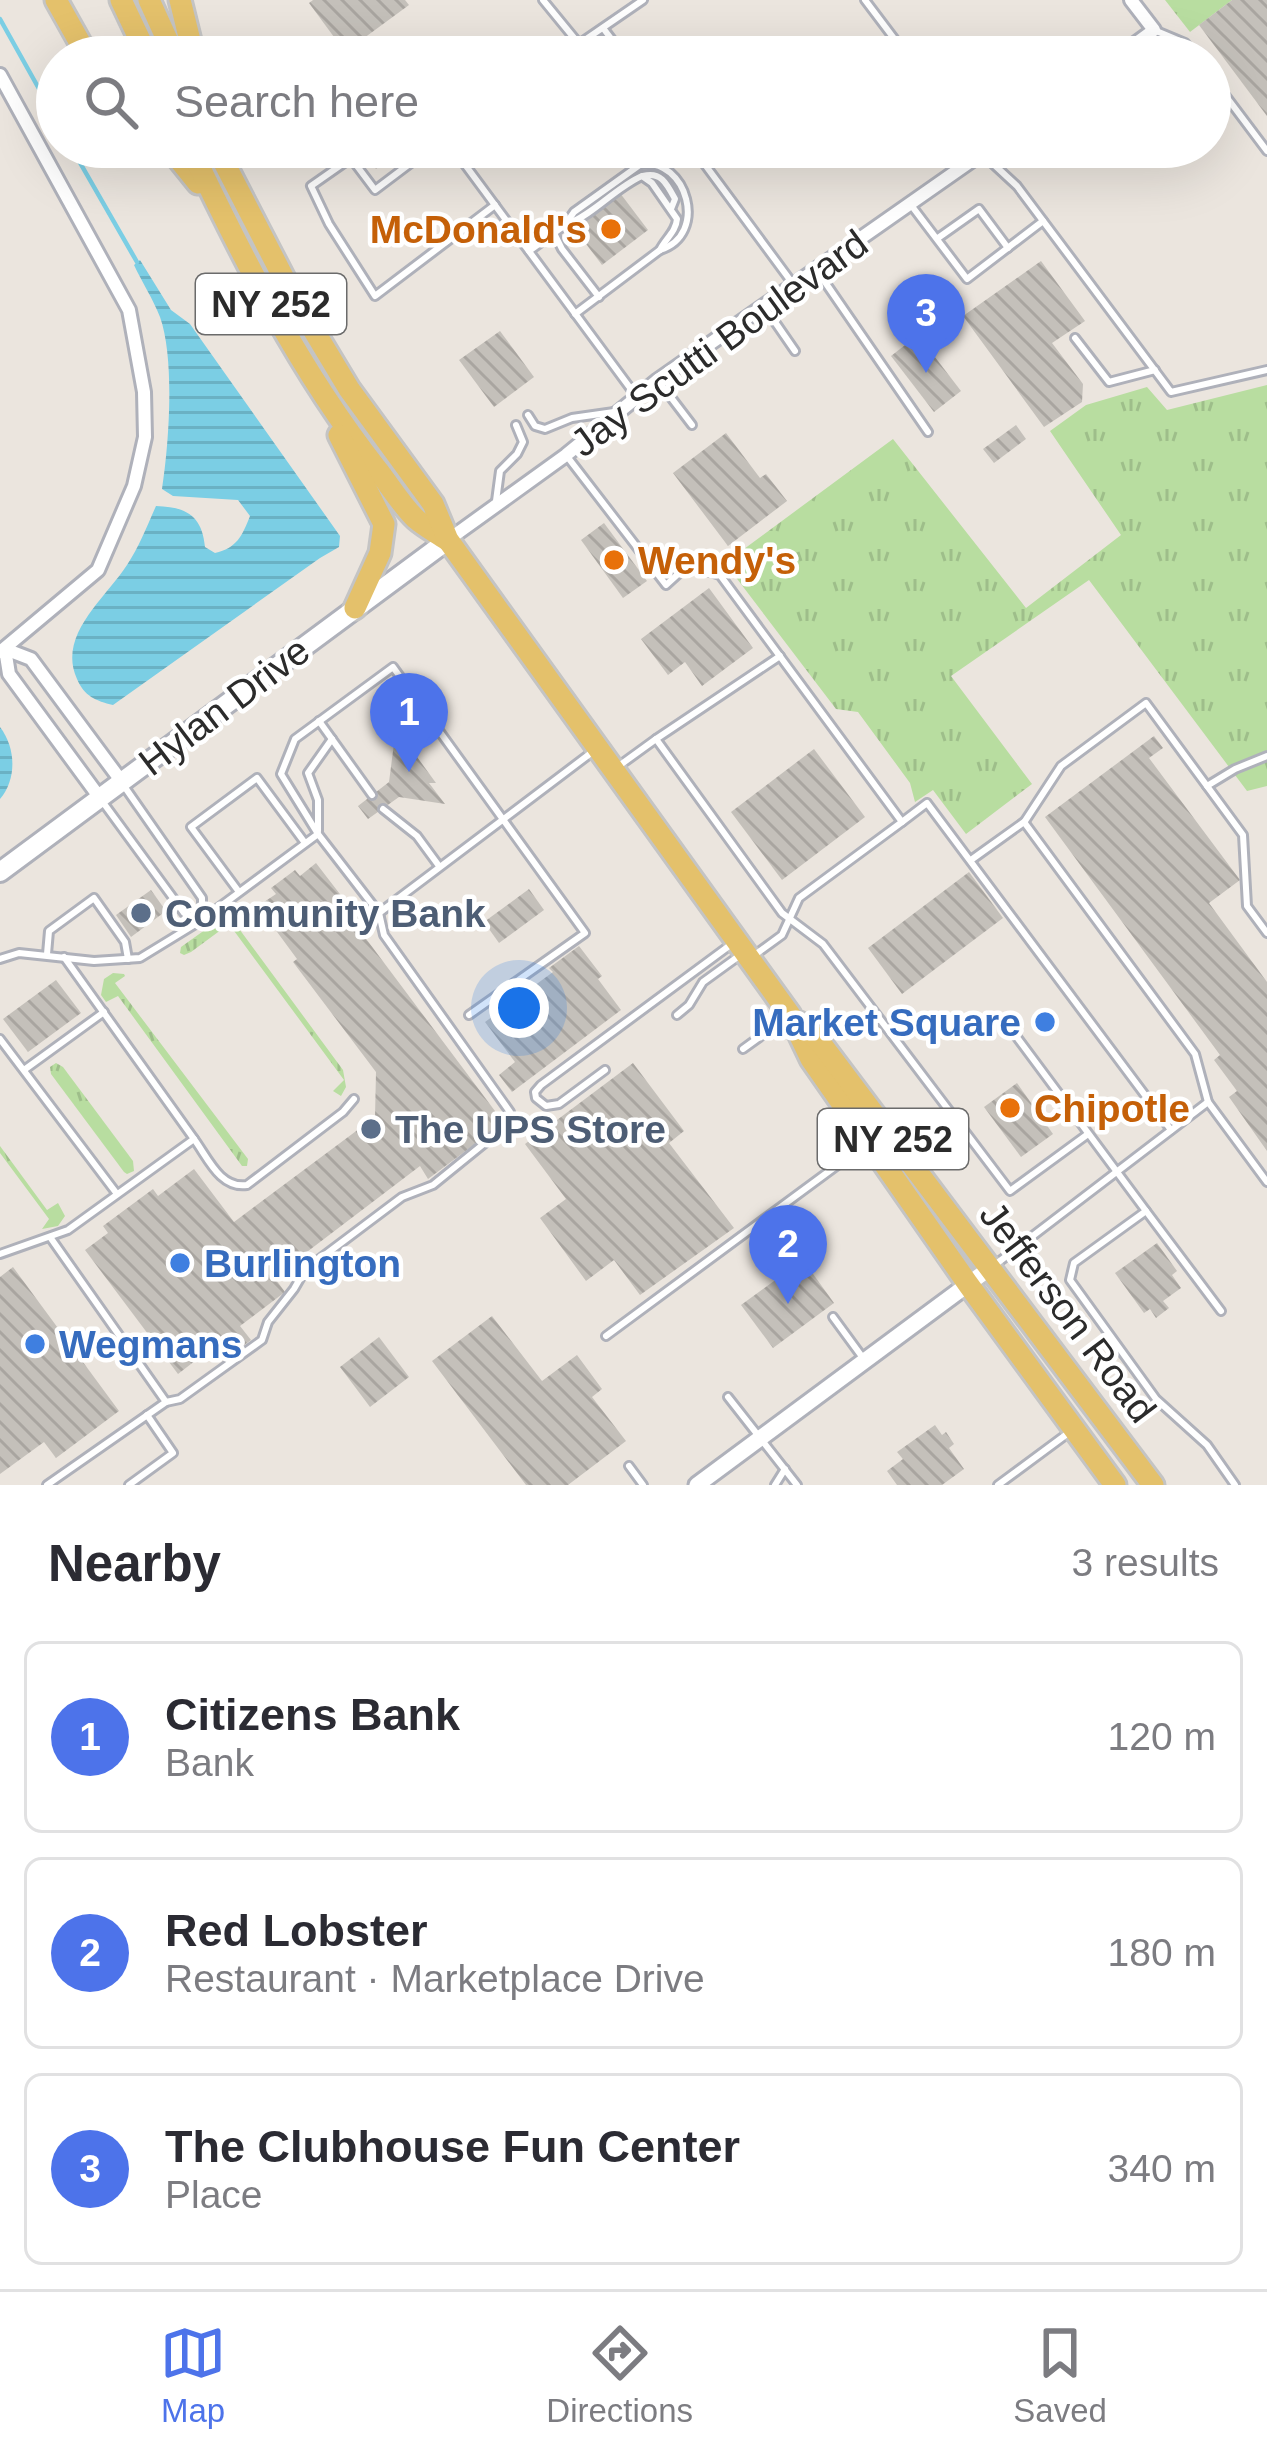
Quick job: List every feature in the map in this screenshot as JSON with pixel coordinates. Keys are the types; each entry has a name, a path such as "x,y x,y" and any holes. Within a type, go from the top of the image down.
{"main road":[{"path":"56,0 76,36"},
{"path":"122,0 138,36"},
{"path":"149,0 165,36"},
{"path":"180,0 189,36"},
{"path":"186,168 221,212"},
{"name":"Jefferson Road","path":"200,168 340,422 416,519 448,540"},
{"name":"Jefferson Road","path":"227,168 293,296 349,388 433,504 448,540 790,1015 811,1060 1115,1485"},
{"path":"324,395 341,442 384,524 380,553 355,608"},
{"name":"Hylan Drive","path":"0,872 448,540"},
{"name":"Jefferson Road","path":"790,1015 819,1041 1153,1485"}],"street":[{"path":"1132,0 1154,30 1146,36"},
{"path":"0,75 36,139"},
{"path":"2,651 98,570 134,485 145,437 144,392 129,310 52,168"},
{"name":"Jay Scutti Boulevard","path":"448,540 636,396 958,168"},
{"path":"2,651 31,659 122,782"},
{"path":"2,651 10,674 100,798"},
{"path":"698,1485 990,1268"}],"lane":[{"path":"544,0 573,36"},
{"path":"591,36 643,0"},
{"path":"865,0 892,36"},
{"path":"603,28 609,36"},
{"path":"1154,30 1168,36"},
{"path":"0,108 14,98"},
{"path":"1231,103 1267,151"},
{"path":"337,168 311,186 375,296 495,205"},
{"path":"358,168 375,190 404,168"},
{"path":"468,168 636,396"},
{"path":"565,225 574,212 634,168"},
{"path":"660,250 672,247 684,235 688,202 663,168"},
{"path":"708,168 794,285"},
{"path":"1000,168 1171,392 1267,370"},
{"path":"529,251 643,176 671,209 676,226 660,250 575,314"},
{"path":"910,203 967,279 1043,221"},
{"path":"937,239 979,209 1008,248"},
{"path":"554,233 599,297"},
{"path":"816,269 928,432"},
{"path":"764,306 795,350"},
{"path":"1075,338 1109,382 1155,370"},
{"path":"658,380 692,425"},
{"path":"528,416 545,430 572,418 618,411"},
{"path":"495,506 500,471 523,442 516,424"},
{"path":"566,454 666,585 688,566 720,574 902,822"},
{"path":"613,770 780,656"},
{"path":"47,1485 262,1340 268,1322 305,1270 402,1197 433,1185 507,1126 511,1112 384,935 379,913 318,834 281,774 295,740 393,667 585,932 469,1015"},
{"path":"970,860 1024,822 1061,766 1146,703 1244,835 1247,906 1267,933"},
{"path":"319,721 372,795"},
{"path":"656,739 782,913 823,944 1010,1191 1088,1134"},
{"path":"318,834 318,800 308,773 332,740"},
{"path":"379,913 597,748"},
{"path":"1207,786 1267,756"},
{"path":"239,892 191,826 257,778 305,843"},
{"path":"122,782 202,898 202,920"},
{"path":"100,798 184,913 202,920"},
{"path":"604,1070 553,1106 539,1102 535,1095 541,1084 743,950 782,935 799,898 927,803 1171,1130"},
{"path":"383,809 417,836 440,867"},
{"path":"1024,822 1195,1054 1208,1102 1267,1182"},
{"path":"0,959 19,953 94,961 140,958 202,920 318,834"},
{"path":"47,955 49,931 94,898 125,942 128,959"},
{"path":"676,1016 703,982 743,950"},
{"path":"64,957 225,1183 247,1185 354,1099"},
{"path":"24,1071 104,1012"},
{"path":"743,1049 790,1015"},
{"path":"1016,1036 1221,1311"},
{"path":"0,1039 117,1194"},
{"path":"990,1268 1208,1102"},
{"path":"0,1254 68,1230 194,1139"},
{"path":"606,1336 869,1142"},
{"path":"1147,1211 1075,1263 1070,1280 1156,1399 1207,1445 1235,1485"},
{"path":"50,1237 166,1402"},
{"path":"833,1317 865,1360"},
{"path":"728,1397 797,1485"},
{"path":"128,1485 173,1454 147,1415"},
{"path":"998,1485 1074,1429"},
{"path":"628,1466 643,1485"},
{"path":"775,1485 785,1469"},
{"path":"1013,1474 1022,1485"}],"green space":[{"path":"1165,0 1232,0 1190,32"},
{"path":"1267,385 1267,786 1247,791 1089,580 951,676 1032,784 966,834 933,790 915,802 910,783 858,712 836,709 725,563 893,439 1026,608 1121,535 1050,431 1086,405 1147,387 1167,410"},
{"path":"226,919 237,926 343,1070 346,1087 341,1096 333,1091 344,1080 229,924 191,952 180,953 181,947"},
{"path":"113,973 124,974 115,983 248,1159 247,1166 242,1166 118,996 106,1002 101,995 104,979"},
{"path":"56,1063 133,1161 134,1171 124,1172 51,1074 50,1067"},
{"path":"0,1146 47,1210 58,1203 65,1216 58,1226 42,1229 49,1219 0,1153"}],"water":[{"path":"140,260 171,310 190,324 340,536 339,547 113,705 83,690 73,663 73,647 86,618 131,558 156,506 191,515 205,547 215,553 238,540 250,516 238,500 173,496 162,489 168,355 160,317 134,265"},
{"path":"0,727 12,763 0,799"}],"building":[{"path":"405,0 409,5 367,36 333,36 309,3"},
{"path":"1232,0 1267,0 1267,116 1231,68 1231,36 1207,36 1199,25"},
{"name":"McDonald's","path":"620,193 648,230 602,265 574,228"},
{"path":"1041,261 1085,321 1052,343 1083,384 1082,402 1044,427 963,316"},
{"path":"500,331 534,377 494,407 459,360"},
{"path":"918,335 961,391 934,412 891,356"},
{"path":"1016,425 1026,439 994,463 983,449"},
{"path":"726,433 760,478 766,474 787,501 728,546 673,473"},
{"name":"Wendy's","path":"604,523 647,581 623,598 581,540"},
{"path":"709,588 753,648 702,686 685,662 668,675 641,639"},
{"path":"396,728 436,783 429,783 445,804 399,797 368,819 358,806 389,782"},
{"path":"1154,736 1163,748 1149,758 1240,880 1209,903 1267,982 1267,1151 1229,1097 1237,1091 1214,1060 1220,1055 1045,817"},
{"path":"814,749 865,817 782,880 731,812"},
{"path":"316,863 359,913 368,926 361,932 495,1111 491,1132 428,1179 420,1166 274,1277 285,1292 240,1326 251,1340 223,1361 213,1347 178,1374 85,1250 108,1233 103,1226 153,1189 158,1196 194,1169 234,1222 375,1117 376,1072 293,962 297,959 258,906 276,894 271,888 295,870 300,876"},
{"path":"969,872 1003,918 902,994 868,948"},
{"path":"529,889 544,910 499,943 484,922"},
{"name":"Community Bank","path":"151,890 166,911 131,937 116,915"},
{"path":"579,946 621,1010 512,1092 499,1075 515,1062 485,1022 553,972 549,968"},
{"path":"56,980 81,1013 28,1052 3,1019"},
{"path":"633,1063 684,1131 669,1143 734,1228 640,1295 614,1260 586,1281 540,1218 566,1199 525,1144"},
{"path":"1017,1083 1053,1134 1021,1157 984,1107"},
{"path":"1157,1243 1177,1271 1172,1275 1181,1288 1163,1301 1169,1308 1156,1318 1150,1309 1144,1313 1115,1273"},
{"path":"803,1260 834,1303 773,1348 741,1305"},
{"name":"Wegmans","path":"13,1267 119,1411 56,1458 44,1442 0,1474 0,1277"},
{"path":"492,1316 542,1381 577,1355 602,1389 592,1397 626,1441 568,1485 526,1485 432,1361"},
{"path":"379,1337 409,1377 370,1407 340,1367"},
{"path":"935,1425 954,1444 949,1448 964,1469 942,1485 897,1485 887,1471 903,1459 897,1452"}],"waterway":[{"path":"0,19 36,83"},
{"path":"83,168 137,262"}],"place":[{"name":"McDonald's","path":"611,229"},
{"name":"The Clubhouse Fun Center","path":"926,373"},
{"name":"Wendy's","path":"614,560"},
{"name":"Citizens Bank","path":"409,772"},
{"name":"Community Bank","path":"141,913"},
{"name":"Market Square","path":"1045,1022"},
{"name":"Chipotle","path":"1010,1108"},
{"name":"The UPS Store","path":"371,1129"},
{"name":"Burlington","path":"180,1263"},
{"name":"Red Lobster","path":"788,1304"},
{"name":"Wegmans","path":"35,1344"}]}
